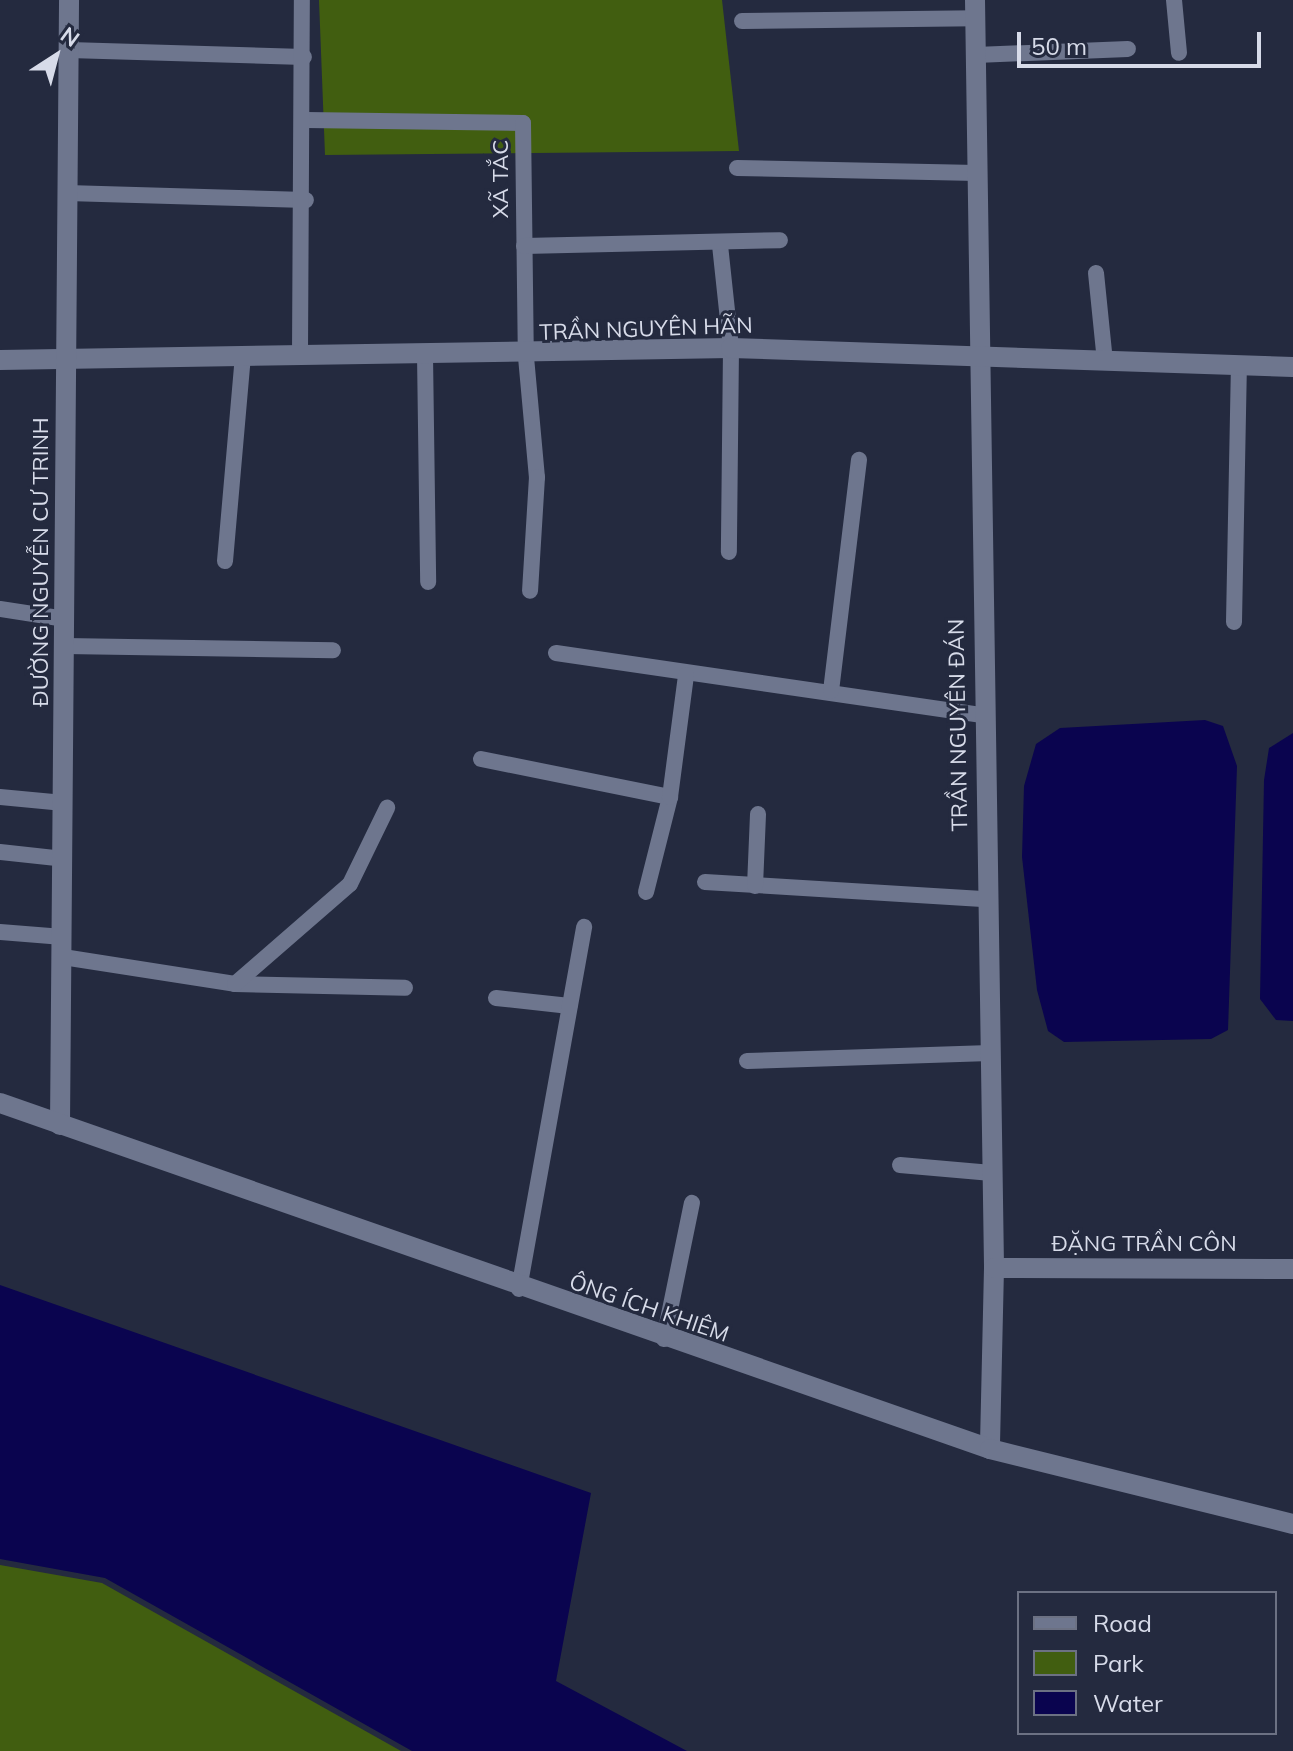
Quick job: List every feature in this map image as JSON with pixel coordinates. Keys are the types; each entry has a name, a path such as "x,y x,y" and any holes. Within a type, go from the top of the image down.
{"street":[{"name":"ĐƯỜNG NGUYỄN CƯ TRINH","path":"60,1125 69,0"},
{"name":"TRẦN NGUYÊN ĐÁN","path":"975,9 981,715 994,1268 990,1449"},
{"name":"TRẦN NGUYÊN HÃN","path":"0,360 300,353 526,357 731,348 977,351 1105,362 1293,367"},
{"name":"ÔNG ÍCH KHIÊM","path":"0,1103 519,1289 990,1449 1293,1524"},
{"name":"ĐẶNG TRẦN CÔN","path":"994,1268 1293,1269"}],"lane":[{"path":"300,353 306,200 302,0"},
{"path":"1174,0 1179,53"},
{"path":"742,21 975,9"},
{"path":"976,55 1128,49"},
{"path":"69,50 304,57"},
{"name":"XÃ TẮC","path":"306,120 523,123 526,357 537,477 530,591"},
{"path":"737,168 977,173"},
{"path":"67,193 306,200"},
{"path":"524,246 720,245 780,240"},
{"path":"720,245 731,348 729,552"},
{"path":"1096,273 1105,362"},
{"path":"225,561 243,355"},
{"path":"425,355 428,582"},
{"path":"1234,622 1239,367"},
{"path":"831,691 859,460"},
{"path":"0,609 65,619"},
{"path":"65,646 333,650"},
{"path":"556,653 686,675 831,691 981,715"},
{"path":"646,892 670,797 686,675"},
{"path":"481,759 670,797"},
{"path":"0,797 64,803"},
{"path":"235,984 350,884 387,808"},
{"path":"755,886 758,814"},
{"path":"0,852 64,859"},
{"path":"705,882 986,899"},
{"path":"519,1289 584,927"},
{"path":"0,932 235,984 405,988"},
{"path":"496,998 570,1006"},
{"path":"747,1061 990,1053"},
{"path":"900,1165 992,1173"},
{"path":"664,1339 692,1203"}],"green space":[{"path":"319,0 722,0 739,151 325,155"},
{"path":"0,1565 102,1583 401,1751 0,1751"}],"water":[{"path":"1205,720 1223,726 1237,766 1228,1030 1211,1039 1064,1042 1048,1031 1037,990 1022,857 1024,786 1036,744 1060,728"},
{"path":"1293,733 1293,1021 1276,1020 1260,999 1264,780 1269,748"},
{"path":"0,1285 591,1493 556,1681 687,1751 412,1751 105,1578 0,1559"}]}
